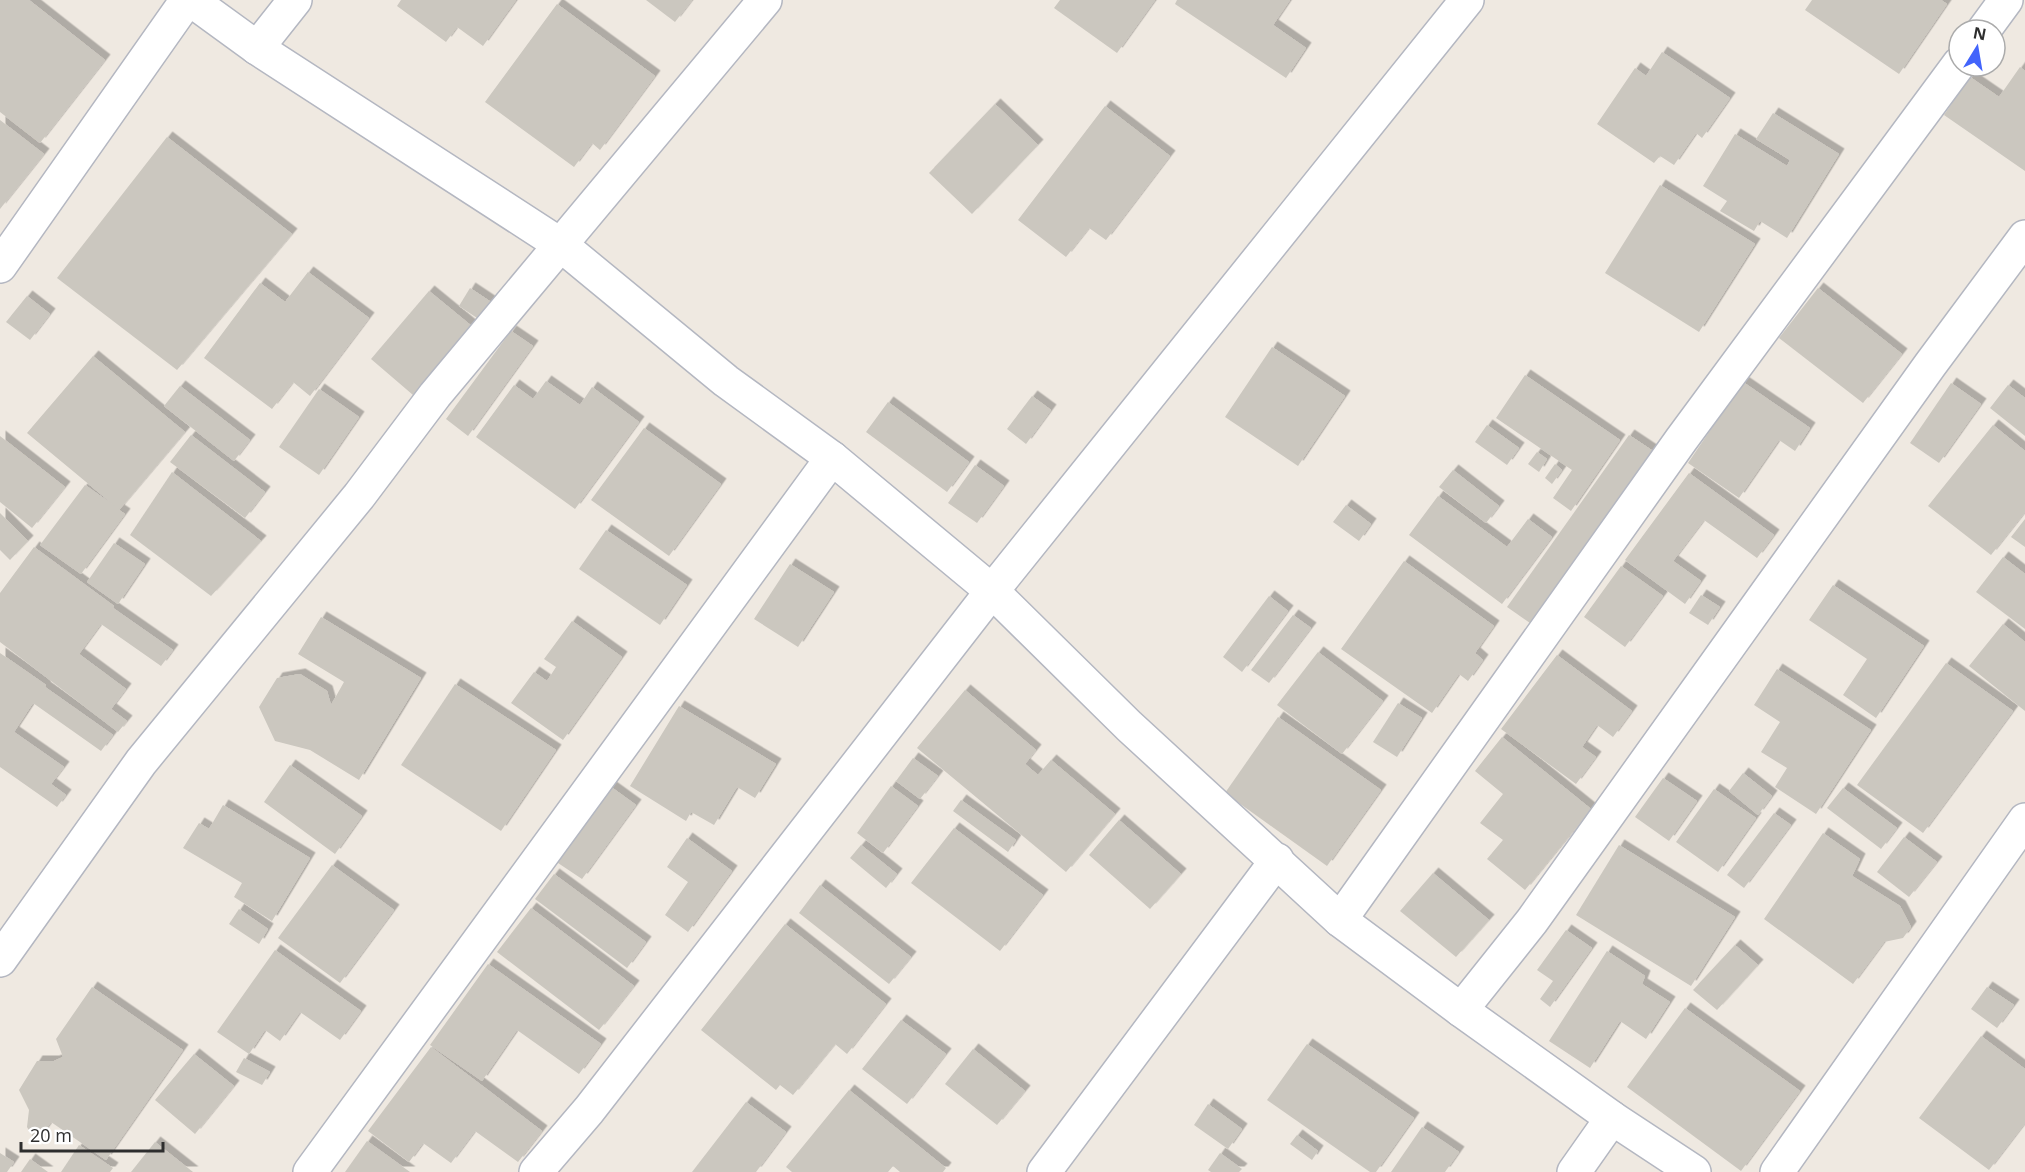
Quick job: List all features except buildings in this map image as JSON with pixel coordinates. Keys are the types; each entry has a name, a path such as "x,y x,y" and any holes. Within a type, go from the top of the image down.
{"street":[{"path":"0,266 189,0 257,48 561,245 726,381 832,458 992,591 1129,726 1340,920 1612,1118 1694,1172"},
{"path":"257,48 295,0"},
{"path":"0,960 141,762 359,496 435,395 765,0"},
{"path":"536,1172 596,1101 992,591 1467,0"},
{"path":"1993,18 2006,0"},
{"path":"1340,920 1681,440 1949,78"},
{"path":"1461,1010 1532,921 1923,375 2025,237"},
{"path":"310,1172 832,458"},
{"path":"1777,1172 2025,820"},
{"path":"1044,1172 1277,860"},
{"path":"1574,1172 1612,1118"}]}
